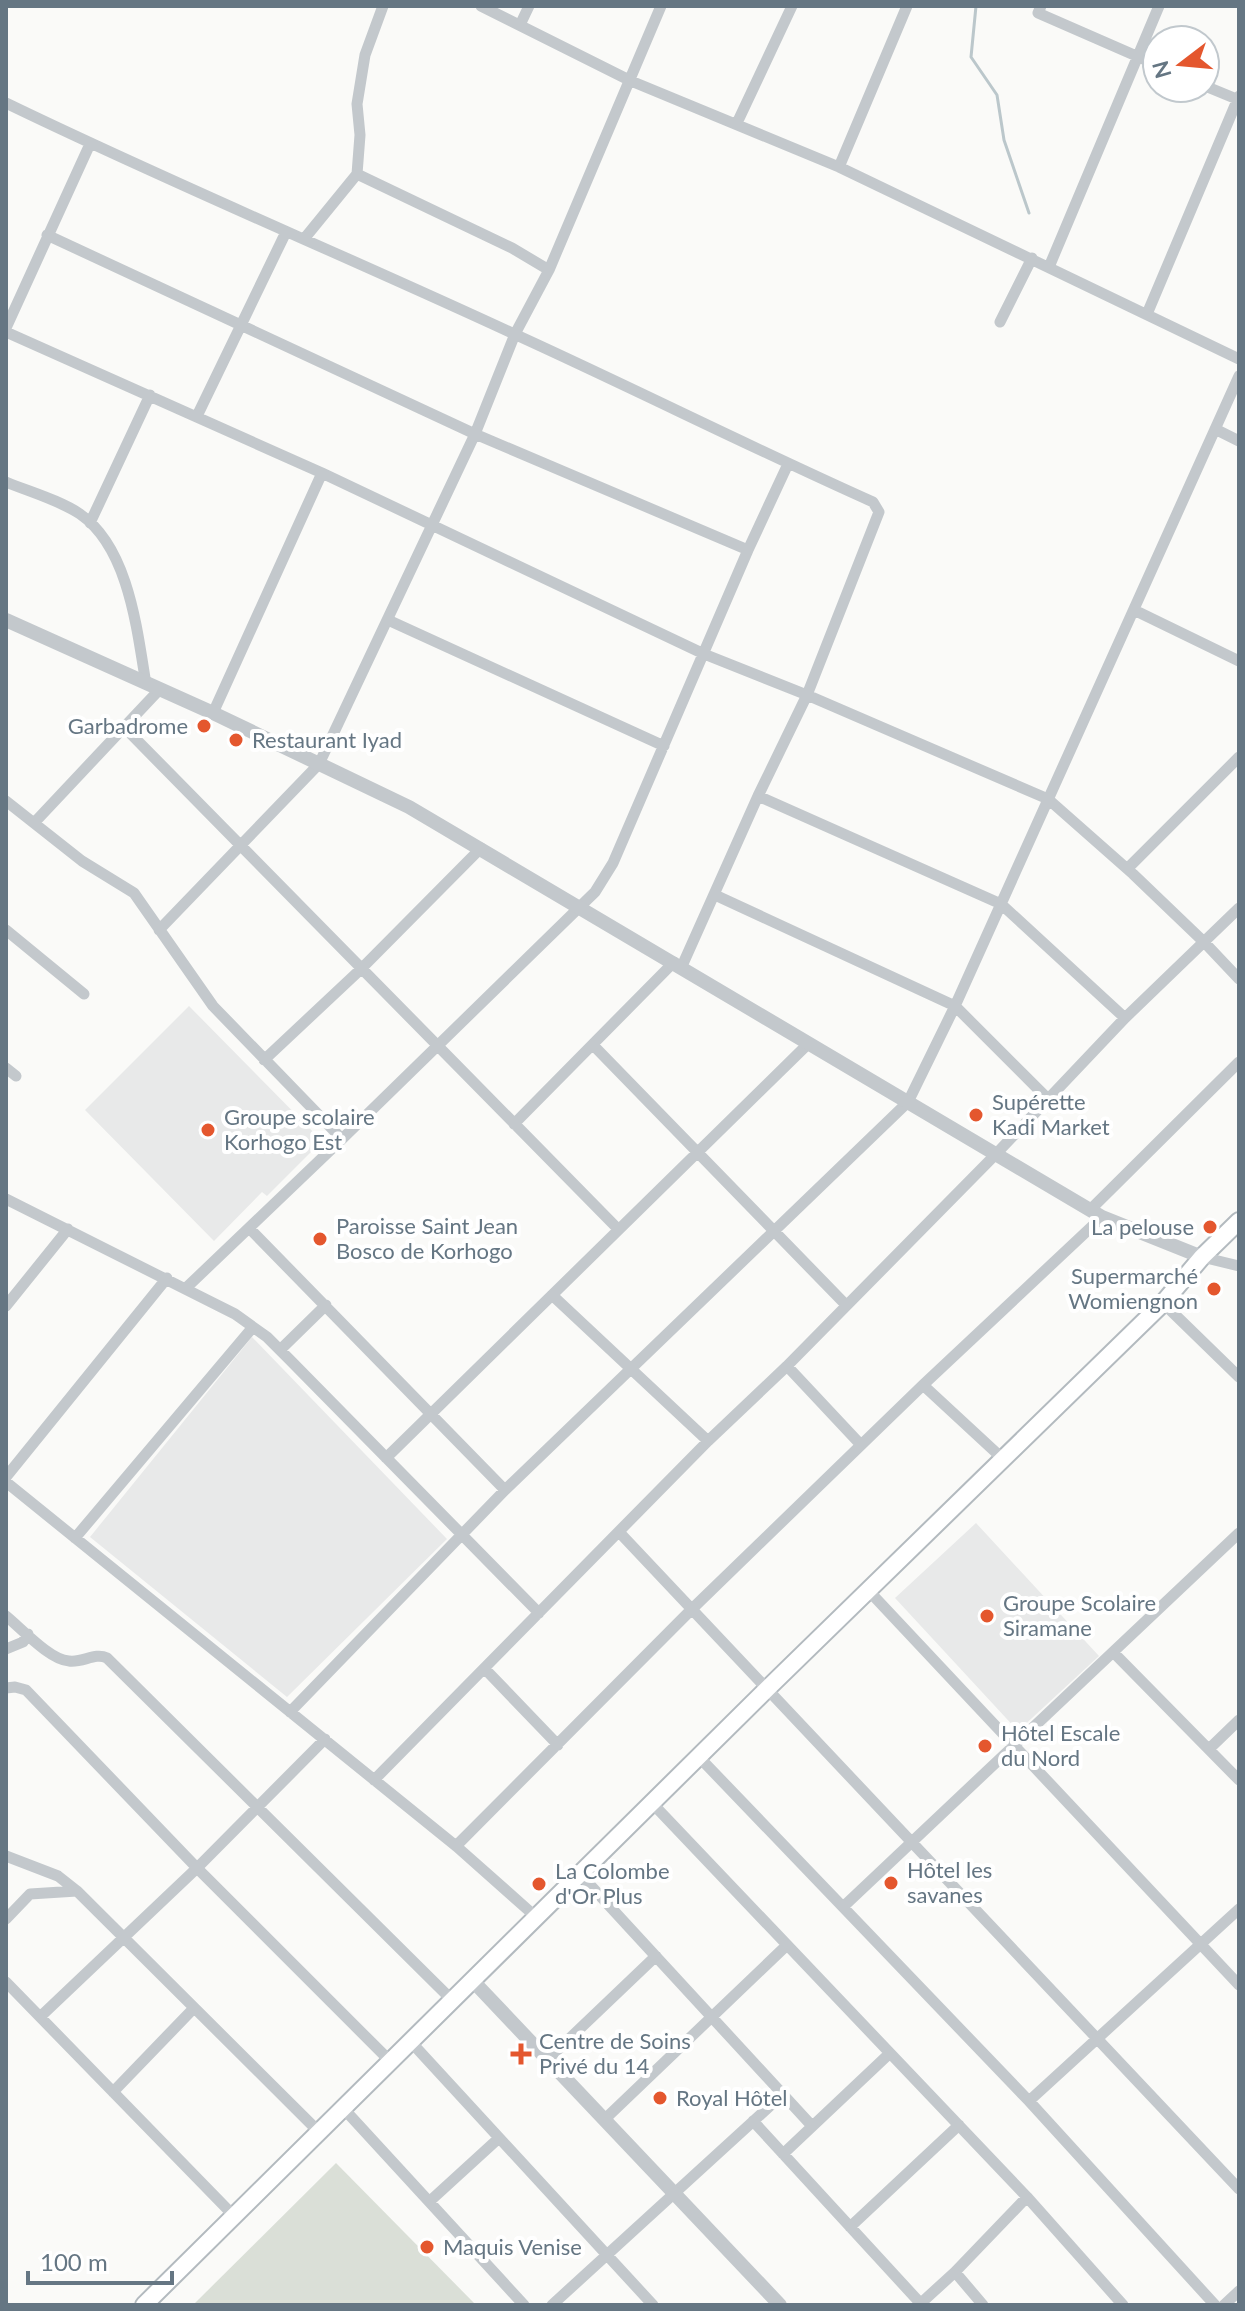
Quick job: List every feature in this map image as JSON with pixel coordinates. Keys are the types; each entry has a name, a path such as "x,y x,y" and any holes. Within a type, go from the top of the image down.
{"main road":[{"path":"144,2305 768,1688 1163,1303 1202,1257 1239,1221"}],"street":[{"path":"304,239 357,174 360,135 357,104 365,55 383,6"},
{"path":"481,6 631,81 839,167 1239,359"},
{"path":"520,25 529,6"},
{"path":"159,930 319,764 475,434 515,334 549,270 661,6"},
{"path":"737,123 792,6"},
{"path":"839,167 907,6"},
{"path":"1041,6 1038,13 1141,58"},
{"path":"1049,267 1159,6"},
{"path":"1147,314 1238,99"},
{"path":"6,103 90,144 515,334 873,502 879,512 807,695 715,895 678,964 514,1124"},
{"path":"90,144 6,330 433,524 704,654 1048,799 1128,868 1239,979"},
{"path":"357,174 512,248 549,270"},
{"path":"197,416 286,232"},
{"path":"47,235 475,434 748,550"},
{"path":"1000,322 1032,258"},
{"path":"290,1712 505,1490 908,1102 955,1006 1239,376"},
{"path":"90,523 150,395"},
{"path":"1215,429 1239,441"},
{"path":"186,1288 595,892 613,863 788,464"},
{"path":"213,713 322,473"},
{"path":"6,482 69,508 90,523 109,547 129,594 153,686 125,728 34,823"},
{"path":"1134,610 1239,661"},
{"path":"6,620 213,713 409,807 1096,1213 1202,1257 1239,1266"},
{"path":"388,620 664,746"},
{"path":"125,728 618,1229"},
{"path":"1128,868 1239,757"},
{"path":"758,796 1001,904 1125,1018"},
{"path":"6,801 82,861 134,893 213,1006 342,1139"},
{"path":"264,1060 361,969 481,848"},
{"path":"715,895 955,1006 1048,1099"},
{"path":"374,1780 996,1154 1125,1018 1239,908"},
{"path":"6,930 84,994"},
{"path":"386,1458 809,1043"},
{"path":"593,1045 846,1305"},
{"path":"456,1846 693,1608 1096,1213 1239,1062"},
{"path":"6,1068 16,1076"},
{"path":"6,1199 167,1278 253,1327 280,1350 539,1613"},
{"path":"249,1228 505,1490"},
{"path":"6,1306 68,1229"},
{"path":"167,1278 6,1480 456,1846 536,1917"},
{"path":"552,1295 708,1441"},
{"path":"1163,1303 1239,1377"},
{"path":"280,1350 326,1305"},
{"path":"75,1538 253,1327"},
{"path":"787,1366 861,1445"},
{"path":"923,1385 1003,1459"},
{"path":"619,1532 1239,2189"},
{"path":"843,1907 1239,1533"},
{"path":"868,1590 1239,1985"},
{"path":"6,1616 56,1657 68,1662 102,1655 107,1658 259,1805 453,2001"},
{"path":"6,1649 23,1642 28,1634"},
{"path":"1113,1652 1239,1780"},
{"path":"485,1669 558,1745"},
{"path":"6,1688 26,1690 197,1868 391,2062"},
{"path":"1209,1749 1239,1720"},
{"path":"40,2017 197,1868 325,1739"},
{"path":"699,1757 1029,2101 1215,2305"},
{"path":"652,1803 1027,2197 1123,2305"},
{"path":"6,1856 58,1876 77,1891 320,2133"},
{"path":"580,1874 812,2126"},
{"path":"6,1919 30,1894 77,1891"},
{"path":"1029,2101 1239,1909"},
{"path":"605,2119 787,1945"},
{"path":"547,2060 656,1956"},
{"path":"473,1981 780,2305"},
{"path":"6,1982 234,2216"},
{"path":"113,2092 194,2008"},
{"path":"411,2042 653,2305"},
{"path":"783,2154 890,2053"},
{"path":"552,2305 783,2094"},
{"path":"344,2109 524,2305"},
{"path":"753,2121 921,2304 1027,2197"},
{"path":"850,2227 959,2125"},
{"path":"430,2201 499,2138"},
{"path":"955,2272 980,2304"},
{"path":"1224,2305 1239,2291"}],"shaded area":[{"name":"Groupe scolaire Korhogo Est","path":"189,1006 322,1141 267,1196 262,1192 214,1241 85,1110"},
{"path":"252,1337 447,1539 287,1697 90,1537"},
{"name":"Groupe Scolaire Siramane","path":"976,1523 1099,1656 1018,1731 895,1598"},
{"path":"336,2163 476,2305 193,2305"}],"waterway":[{"path":"976,6 971,57 997,95 1004,140 1029,213"}],"place":[{"name":"Garbadrome","path":"204,726"},
{"name":"Restaurant Iyad","path":"236,740"},
{"name":"Supérette Kadi Market","path":"976,1115"},
{"name":"Groupe scolaire Korhogo Est","path":"208,1130"},
{"name":"La pelouse","path":"1210,1227"},
{"name":"Paroisse Saint Jean Bosco de Korhogo","path":"320,1239"},
{"name":"Supermarché Womiengnon","path":"1214,1289"},
{"name":"Groupe Scolaire Siramane","path":"987,1616"},
{"name":"Hôtel Escale du Nord","path":"985,1746"},
{"name":"Hôtel les savanes","path":"891,1883"},
{"name":"La Colombe d'Or Plus","path":"539,1884"},
{"name":"Centre de Soins Privé du 14","path":"521,2054"},
{"name":"Royal Hôtel","path":"660,2098"},
{"name":"Maquis Venise","path":"427,2247"}]}
